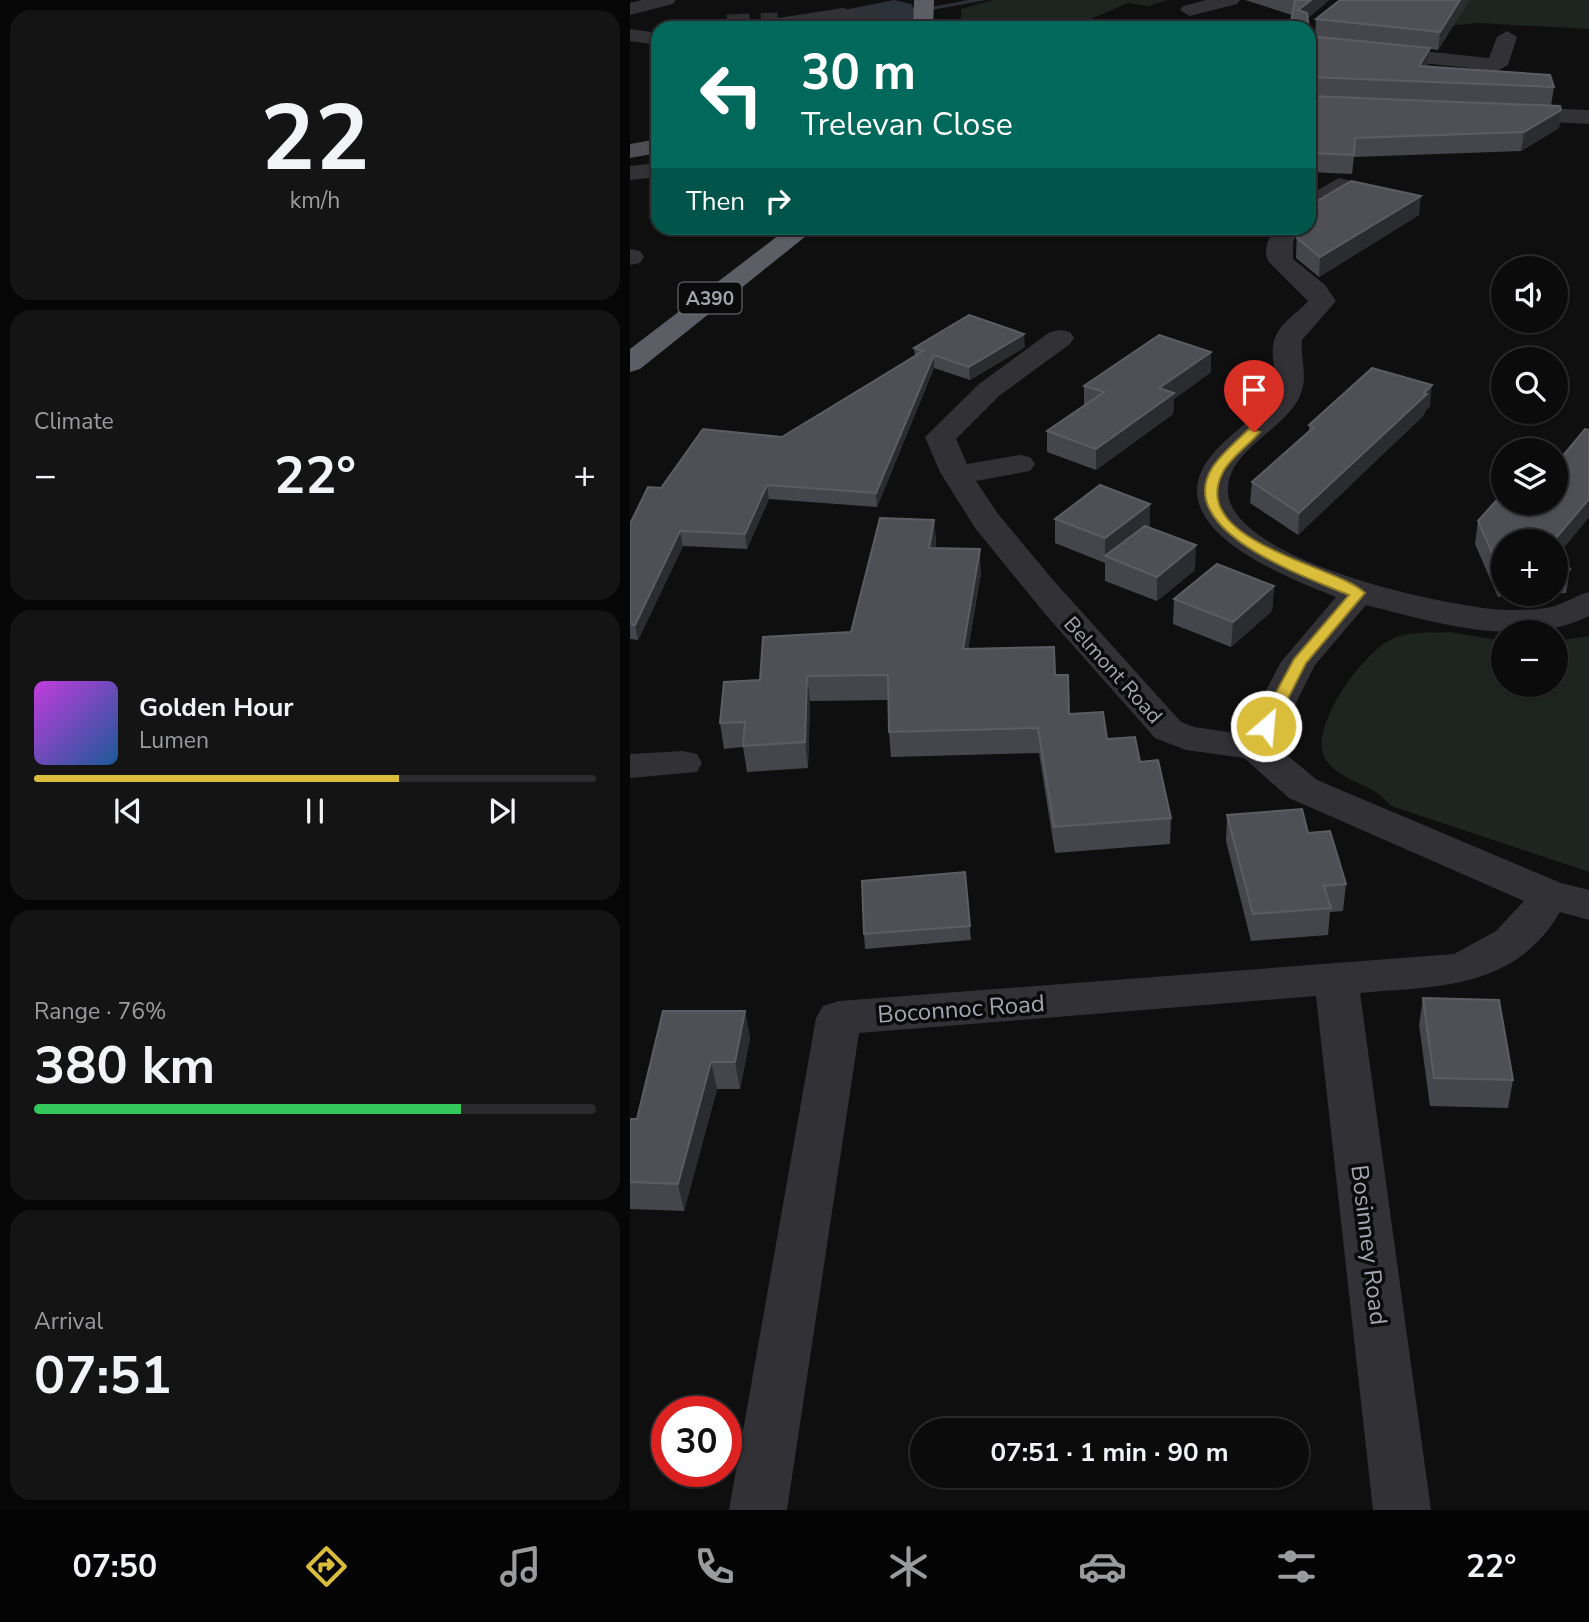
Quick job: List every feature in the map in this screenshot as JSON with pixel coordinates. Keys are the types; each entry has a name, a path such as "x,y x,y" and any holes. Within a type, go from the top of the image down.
{"highway":[{"path":"923,21 924,0"},
{"name":"A390","path":"630,363 790,235"}],"main road":[{"path":"630,151 651,147"}],"street":[{"path":"630,9 666,0"},
{"path":"1190,10 1230,0"},
{"path":"796,21 844,13 865,21"},
{"path":"1316,46 1497,65 1507,37"},
{"path":"1481,113 1589,117"},
{"path":"630,173 651,171"},
{"path":"1316,201 1339,185"},
{"path":"1283,235 1278,243 1278,257 1286,268 1319,292 1322,301 1290,336 1287,349 1290,378 1283,400 1218,469 1211,486 1213,505 1225,523 1243,539 1290,565 1358,593 1486,619 1566,615 1589,602"},
{"name":"Belmont Road","path":"1060,338 989,390 940,437 958,475 979,512 1063,615 1168,730 1186,738 1255,748"},
{"path":"958,475 1019,464"},
{"path":"1358,593 1300,662 1255,748 1303,789 1569,900"},
{"path":"630,766 682,763"},
{"name":"Boconnoc Road","path":"758,1510 839,1018 1336,981 1458,969 1486,959 1512,942 1535,921 1569,900"},
{"name":"Bosinney Road","path":"1336,981 1402,1510"}],"shaded area":[{"path":"993,0 1168,0 1149,6 1128,3 1086,21 961,21 961,9"},
{"path":"1453,0 1589,0 1589,29 1477,23 1446,26"},
{"path":"1449,632 1491,639 1491,697 1568,697 1568,639 1589,636 1589,872 1391,806 1375,792 1340,774 1326,760 1322,747 1324,731 1330,713 1352,676 1365,660 1390,640 1419,633"}],"building":[{"path":"1295,0 1311,0 1298,10 1307,13 1308,21 1291,21"},
{"path":"1340,0 1460,0 1440,32 1316,19"},
{"path":"1316,37 1430,48 1419,66 1550,75 1554,87 1316,77"},
{"path":"1316,96 1560,106 1561,110 1524,132 1355,138 1354,155 1316,153"},
{"path":"1351,181 1421,196 1320,257 1297,238 1297,235 1316,235 1316,202"},
{"path":"969,315 1024,334 969,367 934,355 876,493 767,485 745,534 680,531 635,625 630,624 630,524 648,487 661,488 703,429 782,437 923,351 914,348"},
{"path":"1159,335 1211,352 1159,388 1174,393 1096,449 1047,431 1104,392 1084,386"},
{"path":"1372,368 1432,385 1424,393 1427,394 1299,513 1252,482 1314,427 1309,425"},
{"path":"1585,429 1589,430 1589,499 1564,529 1491,529 1491,550 1478,521 1491,506 1491,515 1568,515 1568,450"},
{"path":"1100,485 1150,504 1105,538 1055,519"},
{"path":"880,518 934,520 929,548 980,549 963,649 1054,647 1055,675 1068,675 1069,714 1103,712 1107,739 1135,737 1140,762 1158,760 1171,818 1054,827 1038,728 889,732 888,675 807,676 805,742 743,746 745,722 720,723 724,682 760,680 763,637 851,632"},
{"path":"1145,526 1196,545 1157,577 1105,556"},
{"path":"1217,564 1274,586 1233,622 1174,599"},
{"path":"1302,809 1308,833 1330,831 1346,884 1324,886 1331,908 1253,914 1227,815"},
{"path":"965,872 970,926 864,934 862,881"},
{"path":"1423,998 1499,1000 1513,1080 1434,1078"},
{"path":"663,1011 745,1011 735,1062 711,1062 678,1184 630,1182 630,1119 637,1119"}],"waterway":[{"path":"893,15 982,0"},
{"path":"862,21 893,15"}],"route":[{"path":"1254,432 1218,469 1211,486 1213,505 1225,523 1243,539 1290,565 1358,593 1300,662 1266,726"}]}
